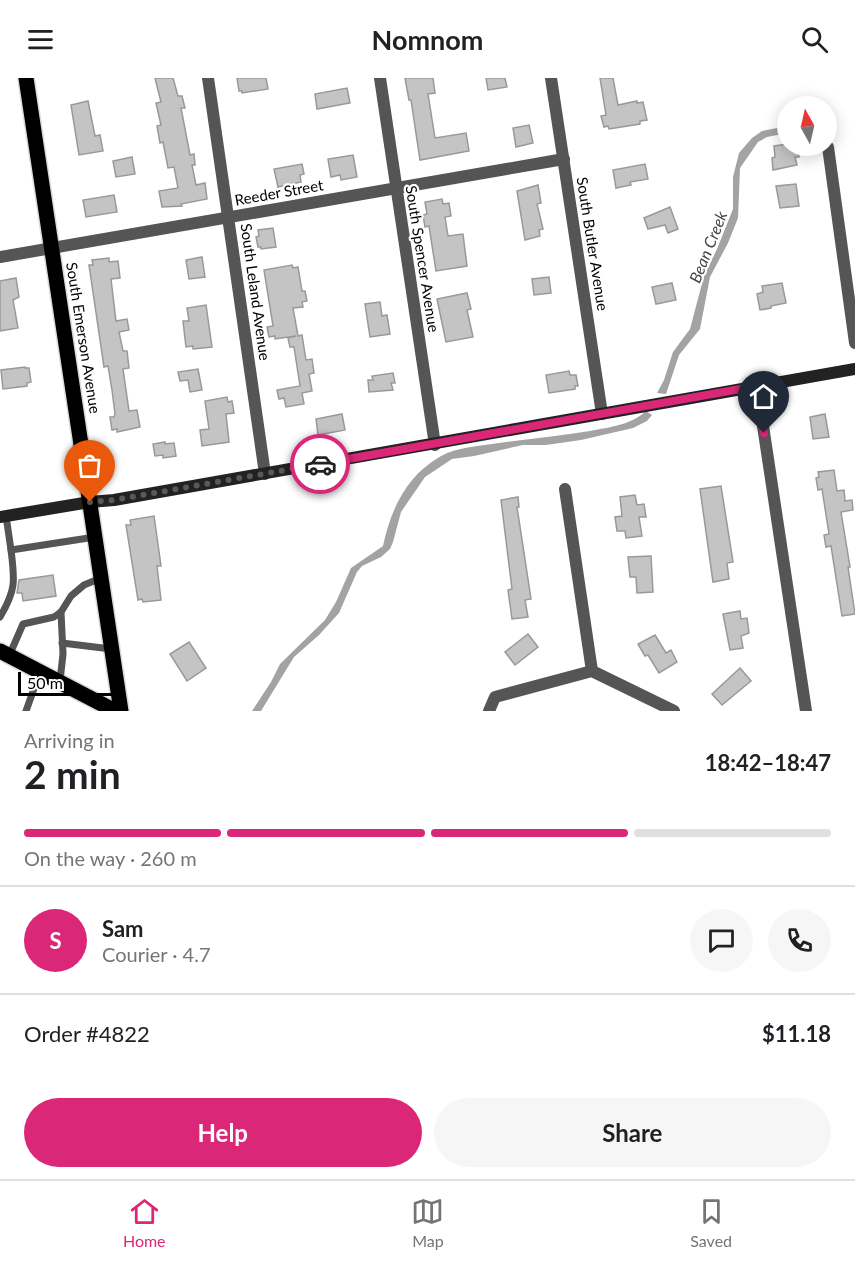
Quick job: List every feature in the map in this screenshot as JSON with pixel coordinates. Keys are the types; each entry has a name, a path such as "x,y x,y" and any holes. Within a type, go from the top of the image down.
{"main road":[{"name":"South Emerson Avenue","path":"26,78 121,711"},
{"path":"5,654 115,711"}],"street":[{"name":"South Leland Avenue","path":"208,78 265,474"},
{"name":"South Spencer Avenue","path":"380,78 435,445"},
{"name":"South Butler Avenue","path":"551,78 602,414"},
{"path":"829,156 855,343"},
{"name":"Reeder Street","path":"0,257 564,159"},
{"path":"3,516 114,500 435,445 855,369"},
{"path":"757,386 806,711"},
{"path":"565,489 592,671"},
{"path":"489,711 495,697 592,671 674,711"}],"lane":[{"path":"0,617 12,595 13,584 11,550 3,516"},
{"path":"0,534 8,533"},
{"path":"11,550 95,537"},
{"path":"5,654 23,624 54,617 61,612 71,596 84,585 101,578"},
{"path":"60,682 61,612"},
{"path":"62,644 112,649"},
{"path":"26,711 40,672"}],"shaded area":[{"path":"777,128 777,135 758,142 740,168 738,218 710,277 700,329 679,355 666,394 657,393 673,352 690,329 704,276 733,209 733,177 739,153 752,138 762,131"},
{"path":"646,411 652,415 647,421 633,428 581,440 546,445 523,445 452,459 425,477 401,512 390,549 381,557 362,566 357,572 339,613 294,657 261,711 252,711 280,664 325,620 351,568 383,546 386,532 402,495 418,473 429,464 447,453 462,449 613,427 634,419"}],"building":[{"path":"155,78 173,78 178,96 182,96 185,108 181,108 190,155 194,154 195,165 192,165 196,185 205,183 207,199 181,204 182,206 162,207 159,191 178,188 174,167 168,168 163,142 160,143 157,126 161,125 156,103 161,102"},
{"path":"237,78 266,78 268,89 242,93 239,91"},
{"path":"405,78 433,78 435,93 428,94 435,138 466,133 469,151 420,160 411,100 409,100"},
{"path":"486,78 505,78 507,87 488,90"},
{"path":"600,78 613,78 618,105 643,102 647,120 640,121 640,124 609,129 608,126 604,127 601,116 606,115"},
{"path":"347,88 350,103 317,109 315,94"},
{"path":"88,101 95,136 100,135 103,151 79,155 71,105"},
{"path":"529,125 533,143 516,147 513,128"},
{"path":"774,146 777,146 777,156 799,156 795,157 797,165 773,170"},
{"path":"353,155 357,177 341,180 340,175 331,177 328,159"},
{"path":"132,157 135,174 116,177 113,161"},
{"path":"302,164 304,174 300,175 301,182 278,187 274,169"},
{"path":"645,164 648,179 630,182 631,185 616,188 613,170"},
{"path":"796,184 799,206 780,208 776,186"},
{"path":"538,185 541,203 537,204 543,229 539,230 540,236 525,240 517,191"},
{"path":"114,195 117,212 86,217 83,200"},
{"path":"442,199 443,204 449,203 451,216 445,217 448,236 463,234 467,266 436,271 429,226 425,227 423,215 427,214 425,202"},
{"path":"670,207 678,229 668,233 665,225 648,229 644,218"},
{"path":"273,228 276,247 261,249 258,247 256,237 259,236 258,230"},
{"path":"202,257 205,277 189,279 186,260"},
{"path":"109,258 109,262 118,261 120,278 111,279 116,321 127,319 129,330 119,332 123,351 127,351 129,368 123,369 129,411 137,410 140,427 117,432 117,429 112,430 110,417 114,417 115,414 112,390 108,366 104,367 89,265 93,265 92,260"},
{"path":"292,265 293,268 298,267 302,291 305,291 307,301 302,302 303,307 293,308 298,336 302,335 306,360 312,359 314,373 309,374 312,391 302,393 304,404 286,407 284,398 279,399 277,390 300,386 294,347 290,347 288,338 296,336 275,339 275,336 269,337 267,327 273,326 264,270"},
{"path":"549,277 551,293 534,295 532,279"},
{"path":"16,278 19,297 13,300 18,328 0,331 0,281"},
{"path":"672,283 676,300 656,304 652,287"},
{"path":"782,283 786,303 760,310 757,294 763,292 762,286"},
{"path":"467,293 471,309 467,310 473,337 446,342 437,299"},
{"path":"380,302 382,316 387,315 390,334 370,337 365,304"},
{"path":"206,305 212,347 193,349 193,346 186,347 183,321 189,321 187,308"},
{"path":"29,368 31,382 27,383 27,386 3,389 1,370"},
{"path":"198,369 202,390 190,392 188,380 180,381 178,372"},
{"path":"569,371 570,375 576,375 578,386 575,386 575,389 549,393 546,375"},
{"path":"393,373 395,383 391,383 393,390 369,392 368,380 373,380 372,376"},
{"path":"227,397 228,402 232,401 234,413 226,414 229,442 202,446 200,430 209,429 205,401"},
{"path":"342,414 345,430 318,435 316,419"},
{"path":"825,414 829,437 813,439 810,417"},
{"path":"165,442 165,444 174,443 176,456 163,458 163,455 155,456 153,444"},
{"path":"834,470 837,491 844,490 845,501 852,500 853,510 841,512 855,614 842,616 831,546 826,547 824,535 829,534 822,489 818,490 816,478 819,477 818,472"},
{"path":"721,486 733,562 727,563 729,579 713,582 700,489"},
{"path":"635,495 637,505 644,504 646,517 639,517 642,536 626,538 625,531 617,531 615,517 622,516 620,497"},
{"path":"518,497 519,507 517,507 531,599 525,600 528,617 512,619 508,590 512,589 501,500"},
{"path":"154,516 161,566 157,566 161,600 143,602 142,599 138,600 126,525 131,525 130,520"},
{"path":"651,556 653,592 637,593 636,577 630,577 628,557"},
{"path":"53,575 56,596 23,601 22,593 17,593 19,580"},
{"path":"740,611 741,619 747,618 749,633 741,636 743,648 730,650 723,614"},
{"path":"528,634 538,647 515,665 505,652"},
{"path":"655,635 666,653 671,650 677,662 659,673 638,644"},
{"path":"189,642 206,668 187,681 170,654"},
{"path":"740,668 751,681 722,705 712,694"}],"way so far":[{"path":"90,502 114,500 320,464"}],"route":[{"path":"320,464 757,386 764,433"}],"water label":[{"name":"Bean Creek","path":"708,247"}]}
